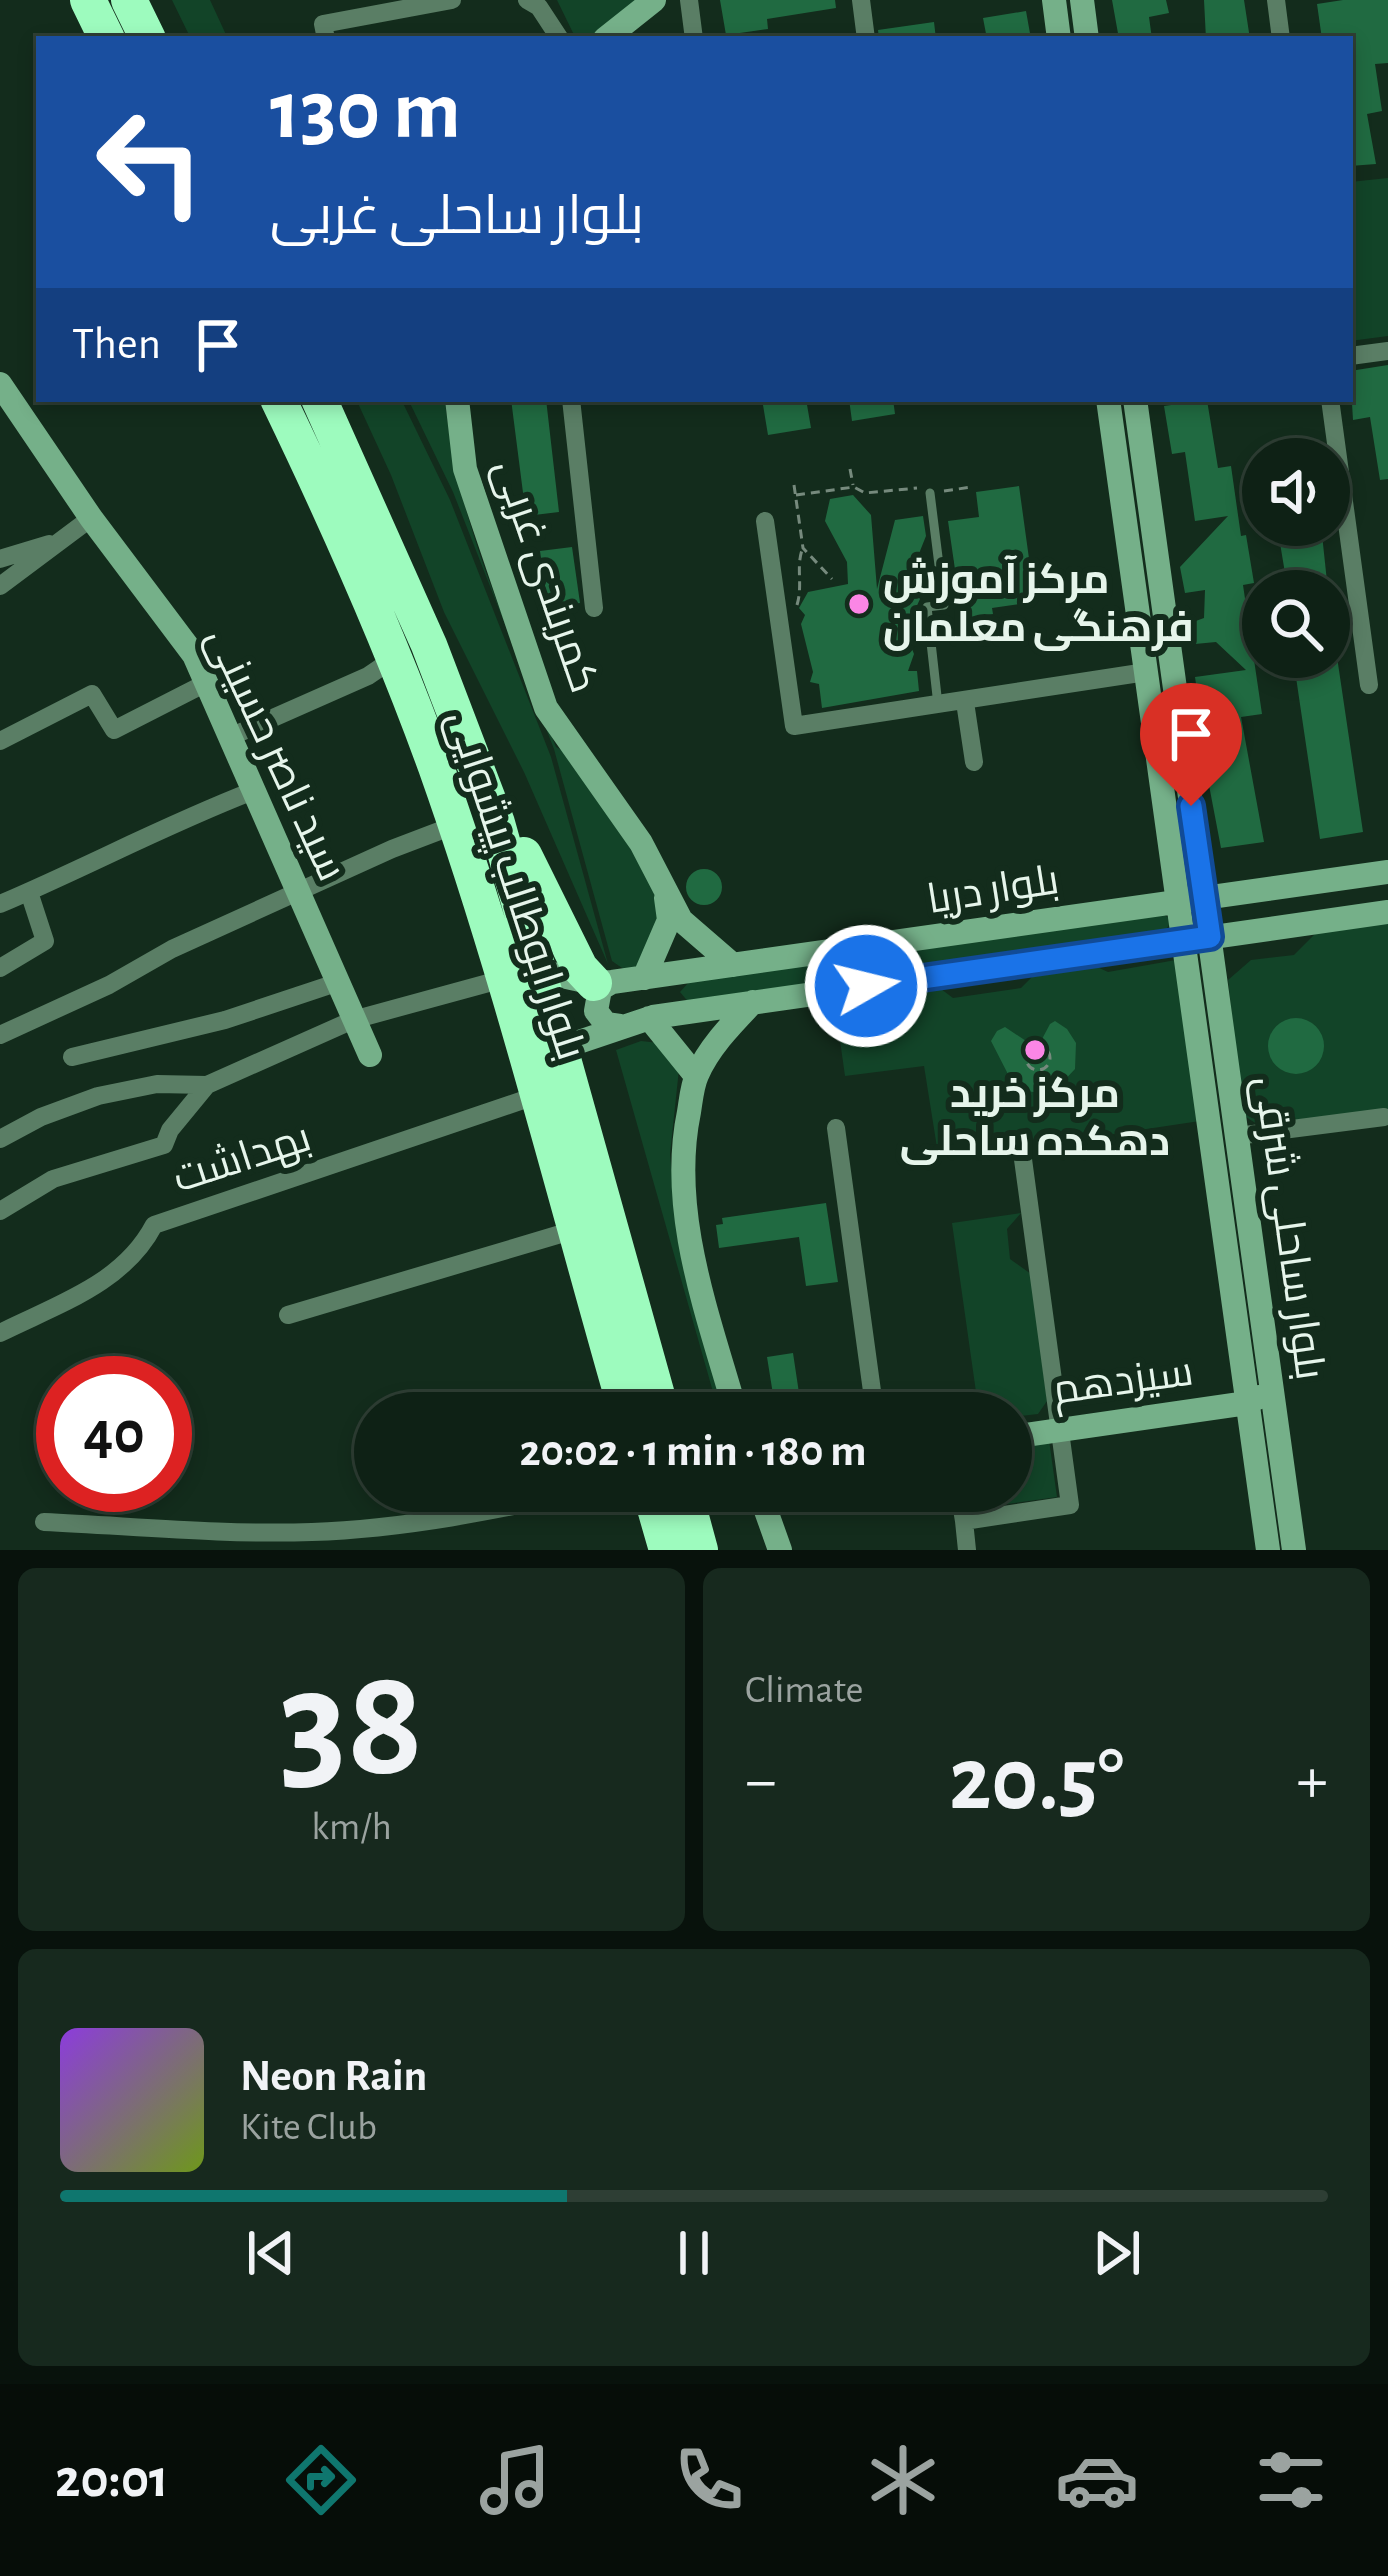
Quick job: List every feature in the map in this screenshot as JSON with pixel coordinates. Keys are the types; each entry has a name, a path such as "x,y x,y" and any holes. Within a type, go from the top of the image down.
{"highway":[{"path":"88,0 105,36"},
{"path":"129,0 147,36"},
{"name":"بلوار ابوطالب پیشوایی","path":"279,402 343,536 455,825 621,1392"},
{"name":"بلوار ابوطالب پیشوایی","path":"320,402 376,521 497,823 656,1392"},
{"path":"468,742 580,968 603,982"},
{"path":"656,1512 667,1550"},
{"path":"689,1512 700,1550"}],"street":[{"path":"325,36 323,24 452,0"},
{"path":"527,0 539,7 558,36"},
{"path":"609,36 654,0"},
{"path":"689,0 694,36"},
{"path":"860,0 866,36"},
{"path":"1054,0 1060,36"},
{"path":"1082,0 1087,36"},
{"path":"1276,0 1281,36"},
{"path":"1353,356 1388,351"},
{"name":"سید ناصر حسینی","path":"4,399 194,655 370,1055"},
{"name":"کمربندی غربی","path":"457,402 465,469 546,708 641,843 681,920 734,965"},
{"path":"571,402 594,608"},
{"path":"1109,402 1159,670"},
{"path":"1135,402 1159,670"},
{"path":"1330,402 1369,685"},
{"path":"0,586 92,518"},
{"path":"765,521 794,726 1159,670"},
{"path":"0,559 70,537"},
{"path":"230,736 368,676 393,659"},
{"name":"بلوار ساحلی شرقی","path":"1159,670 1207,917 1294,1550"},
{"name":"بلوار ساحلی شرقی","path":"1159,670 1181,921 1268,1550"},
{"path":"0,741 92,694 114,730 206,683"},
{"path":"965,702 974,762"},
{"path":"0,904 173,822 253,790"},
{"path":"0,1034 109,985 172,949 455,825"},
{"name":"بلوار دریا","path":"561,1048 651,1017 903,980 1207,917 1308,883 1388,872"},
{"path":"1308,883 1315,922"},
{"path":"665,890 669,920 648,977 662,985 666,1000 662,1012 651,1017 696,1076"},
{"path":"0,968 45,941 28,892"},
{"name":"بلوار دریا","path":"539,971 603,982 898,944 1207,917 1315,922 1388,912"},
{"path":"898,944 903,980"},
{"path":"0,1139 41,1117 98,1096 157,1084 207,1085 352,1020 502,979"},
{"path":"72,1058 225,1020 336,982"},
{"path":"603,982 596,1011 606,1024 620,1026"},
{"path":"730,1392 684,1207 684,1134 696,1076 725,1031 754,1002"},
{"path":"0,1211 53,1179 164,1145 170,1130 207,1085"},
{"name":"بهداشت","path":"0,1333 116,1274 143,1246 154,1225 535,1096"},
{"path":"1237,1136 1384,1117"},
{"path":"836,1128 872,1392"},
{"path":"964,1521 1070,1505 1022,1151"},
{"path":"287,1316 574,1230"},
{"name":"سیزدهم","path":"1032,1434 1247,1403 1272,1391"},
{"path":"44,1522 315,1532 473,1512"},
{"path":"766,1512 780,1550"},
{"path":"962,1512 967,1550"}],"lane":[{"path":"930,493 944,604 927,607 938,705"}],"path":[{"path":"850,469 854,488"},
{"path":"794,485 803,548 799,561 803,585 796,606"},
{"path":"796,495 854,488 865,493 911,486 930,493 972,487"},
{"path":"803,548 832,580"},
{"path":"1030,1048 1046,1048 1050,1058 1046,1068 1030,1068 1025,1058 1030,1048"}],"green space":[{"path":"172,0 210,0 227,36 190,36"},
{"path":"557,0 638,0 593,36 575,36"},
{"path":"1388,178 1388,336 1353,341 1353,182"},
{"path":"357,402 402,402 450,500 551,757 608,964 524,772 444,612"},
{"path":"409,402 445,402 473,533 556,747 571,755 656,889 663,919 642,968 625,970 612,961 554,749 453,492"},
{"path":"1161,913 1172,920 1164,933 917,973 912,962 918,949"},
{"path":"1388,922 1388,1110 1260,1126 1243,1115 1228,980 1251,960 1294,955 1317,932"},
{"path":"892,952 898,960 894,973 690,1004 680,992 689,982"},
{"path":"1176,960 1200,1121 939,1160 924,1066 845,1076 835,1005 941,989 953,998 1021,988 1032,977 1095,966 1108,972"},
{"path":"641,1041 659,1043 679,1069 670,1154 678,1241 719,1392 713,1392 616,1050"},
{"path":"1021,1213 1007,1229 1010,1259 1031,1274 1047,1401 1038,1414 1032,1415 1032,1392 976,1392 952,1223"},
{"path":"1048,1433 1057,1497 1032,1501 1032,1435"}],"building":[{"path":"720,0 835,0 836,8 767,19 768,29 726,35"},
{"path":"1112,0 1166,0 1169,13 1149,17 1152,36 1118,36"},
{"path":"1204,0 1244,0 1250,36 1206,36"},
{"path":"1388,0 1388,63 1375,64 1382,111 1367,114 1376,164 1353,166 1353,36 1322,36 1317,4"},
{"path":"1026,11 1030,36 986,36 983,18"},
{"path":"934,22 936,36 879,36 878,30"},
{"path":"1388,365 1388,479 1380,480 1370,417 1353,420 1353,371"},
{"path":"511,402 546,402 559,512 526,516"},
{"path":"762,402 807,402 811,428 768,435"},
{"path":"849,402 893,402 895,414 852,421"},
{"path":"1207,402 1218,468 1231,466 1242,546 1248,546 1252,570 1242,570 1242,666 1216,642 1195,644 1193,622 1204,618 1205,590 1185,593 1180,567 1228,516 1195,521 1185,452 1172,454 1164,406"},
{"path":"1019,486 1035,602 962,618 948,521 979,517 976,492"},
{"name":"مرکز آموزش فرهنگی معلمان","path":"853,495 871,515 877,589 895,520 923,516 926,536 920,551 920,599 914,612 917,628 909,641 914,654 908,671 917,671 919,691 822,708 819,684 810,682 813,672 801,624 805,615 799,608 808,592 848,584 847,562 825,521 830,499"},
{"path":"1280,546 1323,546 1326,570 1284,570"},
{"path":"572,547 580,603 548,607 540,551"},
{"path":"1242,671 1242,678 1257,678 1262,714 1241,717 1264,842 1221,848 1200,738 1204,738 1195,677"},
{"path":"1296,678 1340,678 1363,832 1320,839"},
{"path":"704,869 717,874 722,887 717,900 704,905 691,900 686,887 691,874"},
{"path":"1296,1018 1316,1026 1324,1046 1316,1066 1296,1074 1276,1066 1268,1046 1276,1026"},
{"name":"مرکز خرید دهکده ساحلی","path":"1055,1021 1076,1043 1075,1069 1058,1087 1042,1093 1025,1091 1011,1080 991,1041 1005,1027 1029,1043 1041,1041"},
{"path":"826,1203 838,1282 806,1286 799,1237 719,1248 716,1225 723,1224 722,1218"},
{"path":"793,1353 799,1392 773,1392 767,1357"}],"place":[{"name":"مرکز آموزش فرهنگی معلمان","path":"859,604"},
{"name":"مرکز خرید دهکده ساحلی","path":"1035,1050"}],"route":[{"path":"866,986 1210,937 1191,806"}]}
